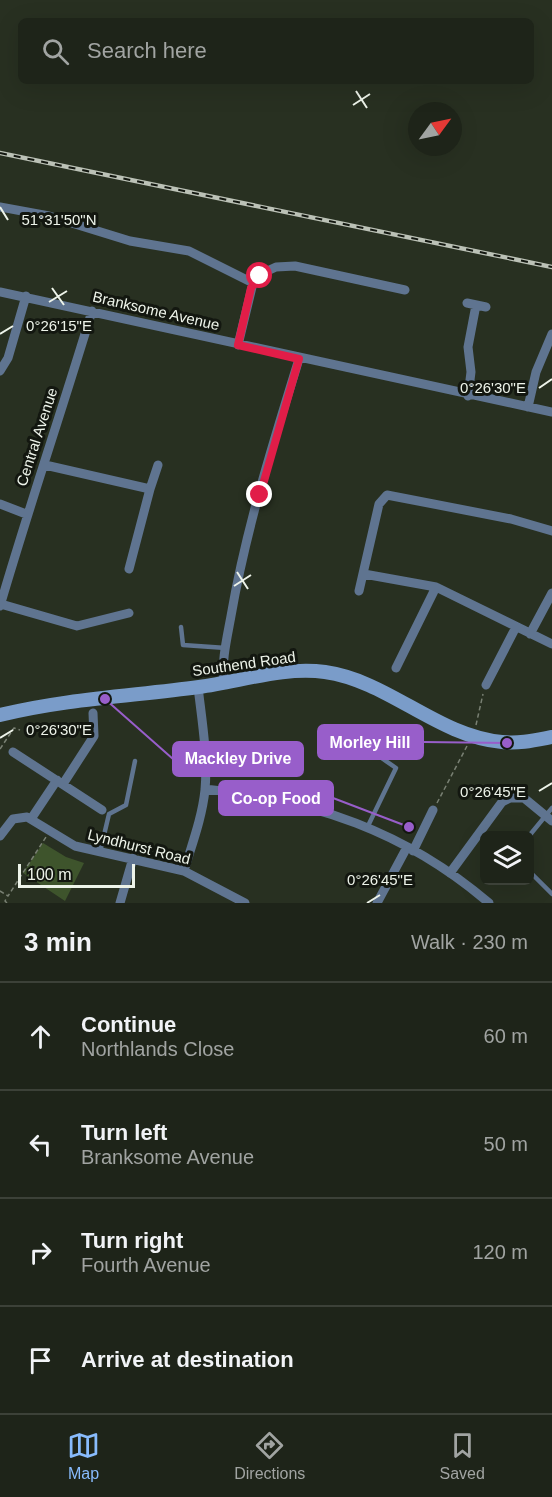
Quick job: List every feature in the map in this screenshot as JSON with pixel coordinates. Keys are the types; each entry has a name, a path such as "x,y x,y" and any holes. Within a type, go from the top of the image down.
{"street":[{"path":"0,207 50,216 130,241 189,251 253,283"},
{"path":"238,345 253,283 272,268 286,265 405,290"},
{"name":"Branksome Avenue","path":"0,292 468,396 552,412"},
{"path":"0,371 8,358 26,296"},
{"path":"468,396 471,372 468,347 472,304 486,307"},
{"name":"Central Avenue","path":"0,605 26,514 45,465 92,311"},
{"path":"528,407 536,372 552,334"},
{"path":"224,684 226,648 245,549 299,359"},
{"path":"45,465 150,489"},
{"path":"129,569 158,465"},
{"path":"359,591 379,504 387,495 511,519 552,531"},
{"path":"0,504 26,514"},
{"path":"364,574 436,587 552,644"},
{"path":"396,668 436,587"},
{"path":"530,634 552,593"},
{"path":"0,605 77,626 129,613"},
{"path":"486,685 516,627"},
{"name":"Southend Road","path":"0,715 60,703 224,684 297,671 324,672 356,680 447,725 487,740 517,742 552,737"},
{"path":"184,871 200,819 205,789 205,756 198,687"},
{"path":"0,836 14,819 23,816 31,819 60,782 94,736 93,713"},
{"path":"13,752 102,810"},
{"path":"205,789 295,802 367,828 410,849 450,873 483,901"},
{"path":"450,873 502,802 510,798 524,798 549,819"},
{"path":"377,903 433,810"},
{"name":"Lyndhurst Road","path":"31,819 75,846 184,871 246,903"},
{"path":"120,903 134,858"}],"lane":[{"path":"181,627 183,645 226,648"},
{"path":"367,828 396,768 383,759"},
{"path":"100,852 109,814 126,805 135,760"},
{"path":"534,832 549,819 552,808"},
{"path":"534,876 552,894"}],"path":[{"path":"473,734 486,685"},
{"path":"0,749 14,728 20,730"},
{"path":"433,810 472,737"},
{"path":"7,903 5,901 8,896 50,832"},
{"path":"0,891 8,896"}],"green space":[{"path":"43,843 66,857 84,863 65,901 23,873"}],"railway":[{"path":"0,153 552,267"}],"place":[{"name":"Mackley Drive","path":"105,699"},
{"name":"Morley Hill","path":"507,743"},
{"name":"Co-op Food","path":"409,827"}],"route":[{"path":"260,276 251,288 238,345 299,359 260,495"}]}
